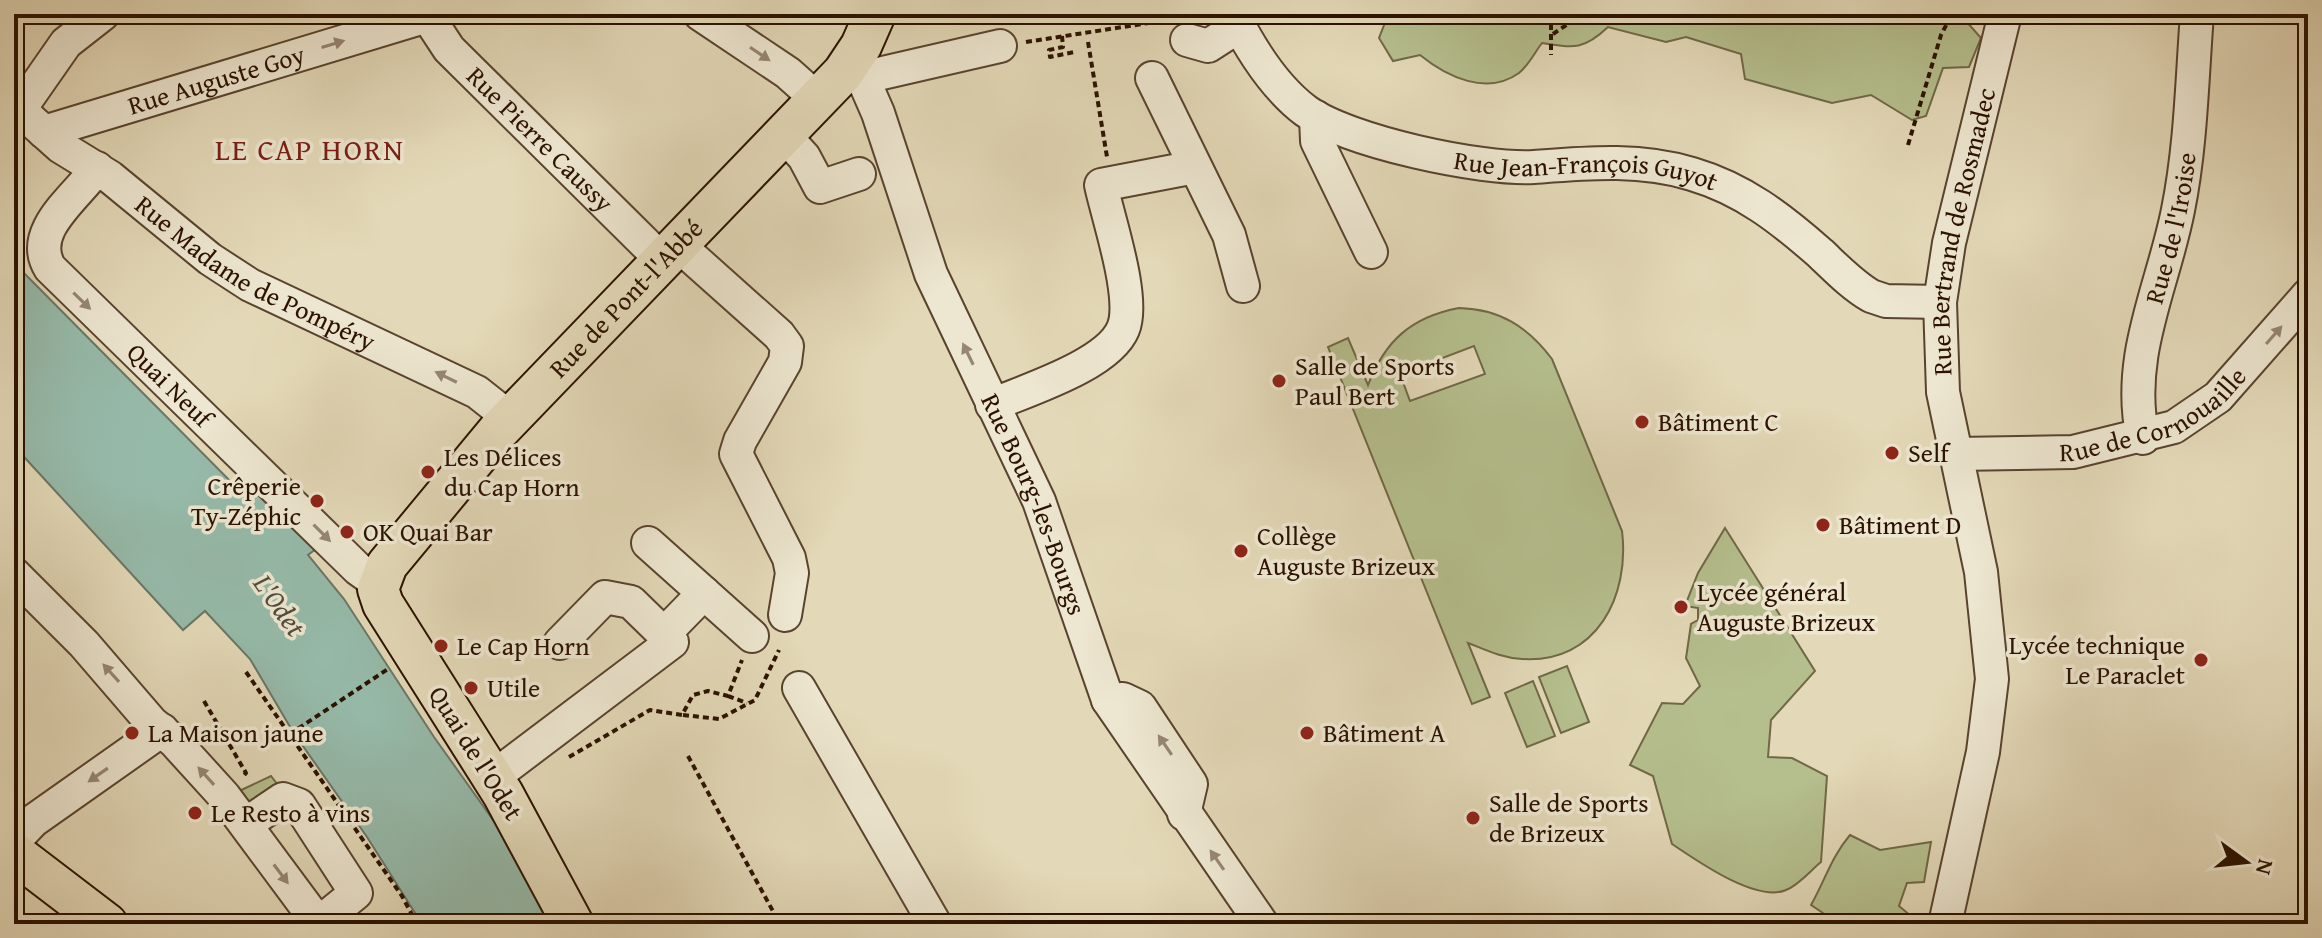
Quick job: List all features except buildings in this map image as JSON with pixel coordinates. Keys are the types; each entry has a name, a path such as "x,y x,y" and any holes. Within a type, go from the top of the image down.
{"main road":[{"name":"Rue de Pont-l'Abbé","path":"379,584 383,571 400,547 511,419 782,133 817,99 860,68 875,14"},
{"name":"Quai de l'Odet","path":"379,584 383,604 492,778 573,924"},
{"path":"14,853 107,924"}],"street":[{"path":"17,107 66,43 103,14"},
{"path":"700,14 788,73 817,99"},
{"name":"Rue Bertrand de Rosmadec","path":"1945,924 1992,702 1981,572 1941,378 1940,302 1949,243 2005,14"},
{"name":"Rue de l'Iroise","path":"2143,438 2137,380 2147,322 2182,189 2197,14"},
{"name":"Rue Auguste Goy","path":"44,132 429,15"},
{"name":"Rue Pierre Caussy","path":"429,15 449,49 668,251 779,335 787,346 785,362 740,441 736,454 789,558 792,573 785,615"},
{"name":"Rue Jean-François Guyot","path":"1184,28 1208,46 1236,20 1268,72 1295,102 1316,117 1353,134 1503,166 1609,162 1687,172 1728,187 1763,206 1871,296 1886,301 1940,302"},
{"path":"860,68 1000,46"},
{"name":"Rue Bourg-les-Bourgs","path":"860,68 926,261 1039,501 1108,700 1262,924"},
{"path":"1152,78 1229,235 1243,286"},
{"name":"Rue Madame de Pompéry","path":"17,107 44,132 97,168 210,259 250,285 477,392 511,419"},
{"path":"1316,117 1317,141 1371,252"},
{"path":"782,133 804,157 820,187 859,174"},
{"path":"992,405 1094,360 1111,346 1123,330 1125,296 1116,242 1101,185 1195,167"},
{"name":"Quai Neuf","path":"97,168 43,238 46,261 64,284 358,569 379,584"},
{"name":"Rue de Cornouaille","path":"1956,454 2053,455 2143,438 2185,423 2218,397 2308,295"},
{"path":"648,543 704,593 755,648"},
{"path":"14,574 224,796 318,924 356,893 295,802 277,801 246,824"},
{"path":"664,634 704,593"},
{"path":"492,778 672,642 631,602 605,597 596,602 560,643"},
{"path":"799,688 935,924"},
{"path":"14,841 33,821 162,730"}],"path":[{"path":"1551,14 1551,55"},
{"path":"1553,34 1583,14"},
{"path":"1908,145 1941,35 1952,14"},
{"path":"1000,46 1131,27 1184,28"},
{"path":"1062,36 1063,47 1049,50 1050,57 1074,52"},
{"path":"1088,42 1111,183"},
{"path":"559,762 650,710 719,719 758,694 779,650 755,648 740,664 728,696"},
{"path":"291,733 392,666"},
{"path":"246,672 402,896 417,924"},
{"path":"682,715 693,695 708,691 747,703"},
{"path":"204,701 246,773 224,796"},
{"path":"688,756 780,924"}],"shaded area":[{"path":"1459,14 1883,14 1927,21 1966,21 1981,38 1969,67 1943,68 1926,116 1912,120 1871,95 1832,103 1745,79 1741,54 1686,37 1666,42 1608,27 1592,40 1578,46 1542,43 1519,73 1494,83 1468,81 1442,70 1420,55 1393,61 1379,38 1388,15 1440,18"},
{"path":"1474,309 1500,316 1523,329 1543,348 1552,359 1622,531 1623,555 1614,601 1589,638 1570,650 1548,658 1522,659 1468,643 1490,697 1472,704 1328,347 1348,338 1368,385 1383,356 1402,333 1442,312","holes":["1474,346 1485,374 1410,401 1400,374"]},
{"path":"1725,528 1815,671 1771,720 1768,757 1792,758 1827,776 1821,862 1791,888 1773,892 1759,891 1727,878 1672,844 1653,776 1630,765 1662,703 1683,704 1700,686 1686,658 1691,624 1698,620 1698,608 1685,606 1698,573"},
{"path":"1567,666 1589,722 1561,733 1539,677"},
{"path":"1533,681 1555,736 1527,747 1505,693"},
{"path":"271,776 281,789 246,805 237,792"},
{"path":"1850,835 1880,850 1931,842 1924,882 1907,883 1899,906 1911,916 1909,924 1838,923 1811,905 1833,860"}],"water":[{"name":"L'Odet","path":"14,263 247,498 261,492 320,546 308,555 344,599 434,737 508,841 549,924 422,924 367,837 293,732 250,659 205,611 183,630 14,446"}],"place":[{"name":"Salle de Sports Paul Bert","path":"1279,381"},
{"name":"Bâtiment C","path":"1642,422"},
{"name":"Self","path":"1892,453"},
{"name":"Les Délices du Cap Horn","path":"428,472"},
{"name":"Crêperie Ty-Zéphic","path":"317,501"},
{"name":"Bâtiment D","path":"1823,525"},
{"name":"OK Quai Bar","path":"347,532"},
{"name":"Collège Auguste Brizeux","path":"1241,551"},
{"name":"Lycée général Auguste Brizeux","path":"1681,607"},
{"name":"Le Cap Horn","path":"441,646"},
{"name":"Lycée technique Le Paraclet","path":"2201,660"},
{"name":"Utile","path":"471,688"},
{"name":"La Maison jaune","path":"132,733"},
{"name":"Bâtiment A","path":"1307,733"},
{"name":"Le Resto à vins","path":"195,813"},
{"name":"Salle de Sports de Brizeux","path":"1473,818"}],"district":[{"name":"LE CAP HORN","path":"310,150"}]}
